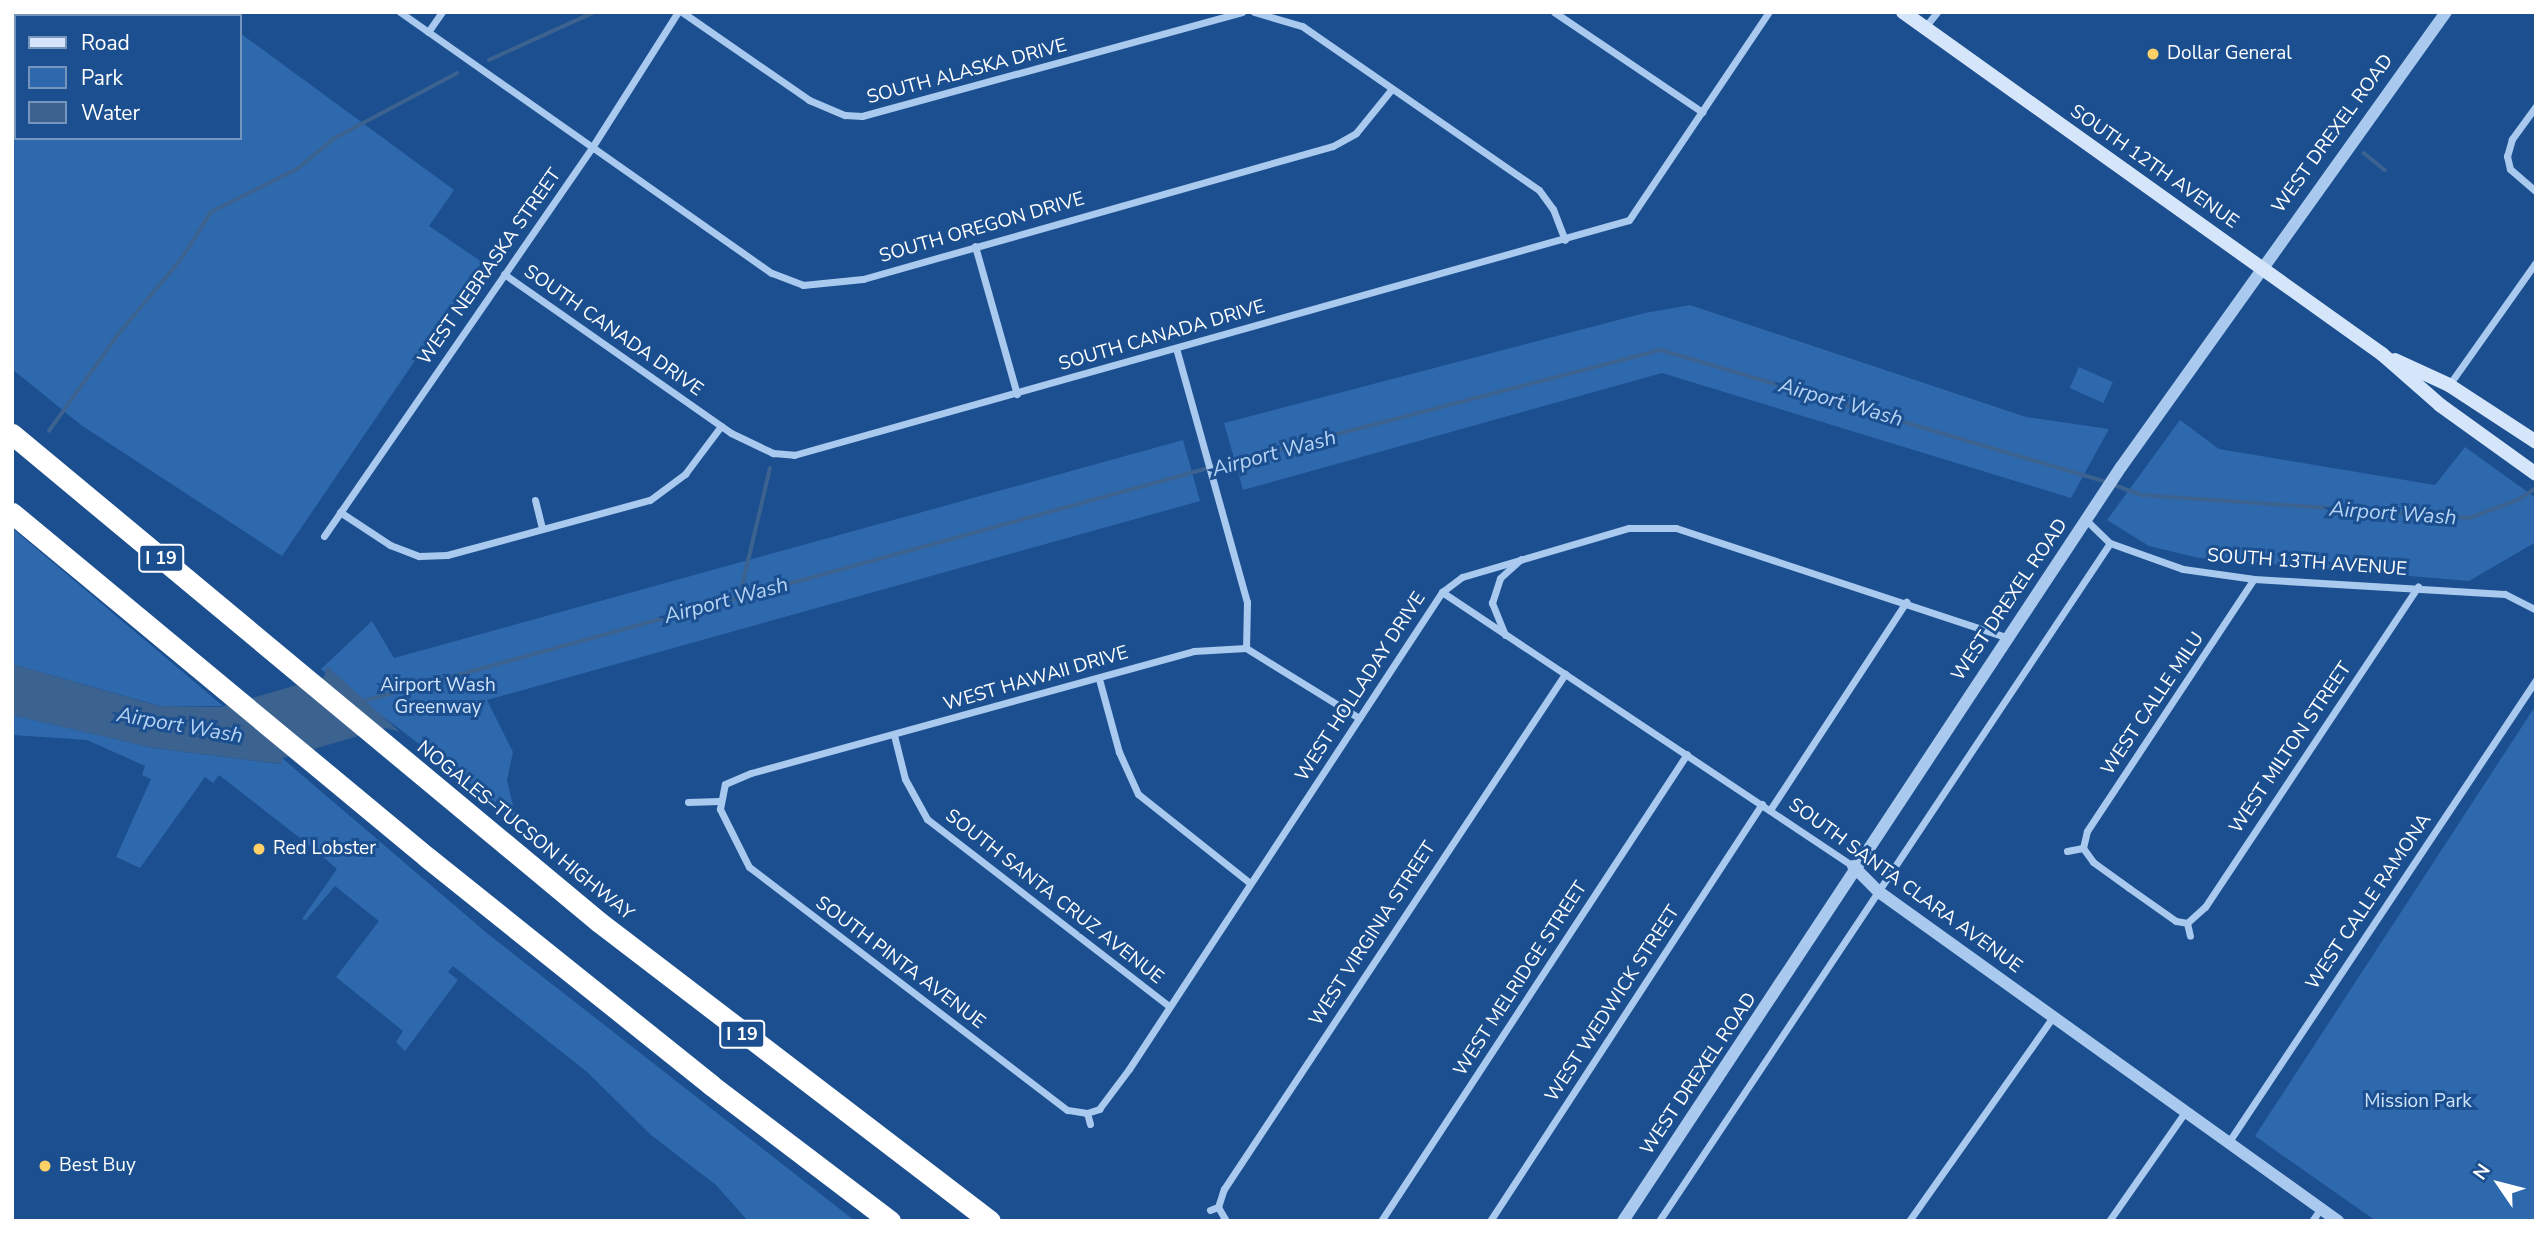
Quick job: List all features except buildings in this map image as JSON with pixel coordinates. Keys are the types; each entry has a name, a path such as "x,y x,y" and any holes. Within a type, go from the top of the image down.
{"highway":[{"name":"NOGALES–TUCSON HIGHWAY","path":"12,434 598,922 990,1221"},
{"path":"12,513 299,753 711,1085 890,1221"}],"main road":[{"name":"SOUTH 12TH AVENUE","path":"1903,12 2382,354 2440,405 2530,470"},
{"name":"SOUTH 12TH AVENUE","path":"2382,354 2449,384 2536,442"}],"street":[{"name":"SOUTH OREGON DRIVE","path":"400,12 591,149 772,273 803,285 863,279 1333,146 1356,133 1391,90"},
{"path":"428,32 442,12"},
{"name":"SOUTH ALASKA DRIVE","path":"680,12 809,100 845,115 862,116 1242,12"},
{"name":"WEST NEBRASKA STREET","path":"324,536 591,149 680,12"},
{"path":"1254,12 1302,26 1539,190 1553,209 1564,240"},
{"path":"1554,12 1702,112"},
{"name":"SOUTH CANADA DRIVE","path":"504,274 721,426 773,453 794,455 1629,220 1769,12"},
{"path":"1925,28 1937,12"},
{"name":"WEST DREXEL ROAD","path":"1623,1221 1762,1017 1853,866 2121,467 2261,266 2446,12"},
{"path":"2536,106 2512,139 2504,157 2510,169 2536,192"},
{"path":"975,246 1017,394"},
{"path":"2449,384 2536,262"},
{"path":"1176,348 1206,444 1247,602 1246,648 1359,718"},
{"path":"340,512 390,545 419,556 447,555 650,500 671,488 721,426"},
{"path":"535,500 542,528"},
{"name":"SOUTH 13TH AVENUE","path":"2086,520 2110,542 2183,569 2254,579 2418,586 2505,594 2536,610"},
{"name":"WEST HOLLADAY DRIVE","path":"1087,1113 1106,1101 1442,592 1473,572 1629,528 1676,528 2008,638"},
{"path":"1659,1221 2110,542"},
{"path":"1505,636 1492,603 1500,578 1522,558"},
{"name":"WEST CALLE MILU","path":"2083,848 2087,831 2254,579"},
{"name":"WEST MILTON STREET","path":"2187,923 2204,908 2418,586"},
{"name":"SOUTH SANTA CLARA AVENUE","path":"1442,592 1853,866 1879,892 2338,1221"},
{"path":"1770,810 1906,602"},
{"name":"WEST HAWAII DRIVE","path":"720,800 725,785 736,777 1194,651 1246,648"},
{"name":"WEST VIRGINIA STREET","path":"1226,1221 1214,1208 1224,1189 1565,674"},
{"path":"1099,679 1119,752 1138,793 1250,883"},
{"name":"WEST CALLE RAMONA","path":"2228,1143 2536,680"},
{"name":"SOUTH SANTA CRUZ AVENUE","path":"894,735 908,787 927,819 1168,1005"},
{"name":"WEST MELRIDGE STREET","path":"1381,1221 1687,754"},
{"path":"688,802 720,800"},
{"name":"SOUTH PINTA AVENUE","path":"720,800 725,824 749,867 1067,1111 1087,1113"},
{"name":"WEST WEDWICK STREET","path":"1490,1221 1762,804"},
{"path":"2067,851 2083,848 2089,858 2120,882 2176,921 2187,923 2190,936"},
{"path":"1909,1221 2052,1018"},
{"path":"2109,1221 2185,1112"},
{"path":"1087,1113 1090,1124"},
{"path":"2312,1221 2320,1208"}],"green space":[{"path":"12,12 114,14 14,14 14,140 242,140 242,34 454,190 429,226 482,262 282,556 81,425 12,369"},
{"path":"1690,305 2026,417 2109,429 2071,498 1662,373 1243,490 1224,423 1645,313"},
{"path":"2079,367 2113,382 2103,403 2070,388"},
{"path":"2180,420 2219,449 2435,485 2465,447 2536,498 2536,542 2469,581 2199,558 2149,546 2107,520"},
{"name":"Airport Wash Greenway","path":"1183,440 1200,501 487,700 513,752 507,780 516,818 321,669 372,621 394,658"},
{"path":"12,528 223,706 160,706 12,664"},
{"name":"Mission Park","path":"2536,705 2536,1221 2376,1221 2255,1136"},
{"path":"12,715 153,748 280,764 282,758 488,934 855,1221 748,1221 716,1185 651,1135 586,1071 453,966 448,972 458,980 405,1051 396,1042 403,1031 336,977 379,921 335,886 306,920 302,919 337,869 314,849 219,775 213,783 205,777 140,868 116,857 151,779 142,775 145,766 87,740 12,735"}],"water":[{"path":"12,664 159,706 221,707 324,677 327,666 400,732 386,728 283,758 281,764 153,748 12,715"}],"waterway":[{"path":"489,60 595,12"},
{"path":"49,431 120,332 182,258 211,212 297,169 335,138 457,73"},
{"path":"2364,153 2385,170"},
{"name":"Airport Wash","path":"360,702 1238,460 1661,350 2107,482"},
{"path":"740,595 770,468"},
{"name":"Airport Wash","path":"2114,485 2142,495 2470,518 2520,499 2536,488"}],"place":[{"name":"Dollar General","path":"2153,54"},
{"name":"Red Lobster","path":"259,849"},
{"name":"Best Buy","path":"45,1166"}]}
